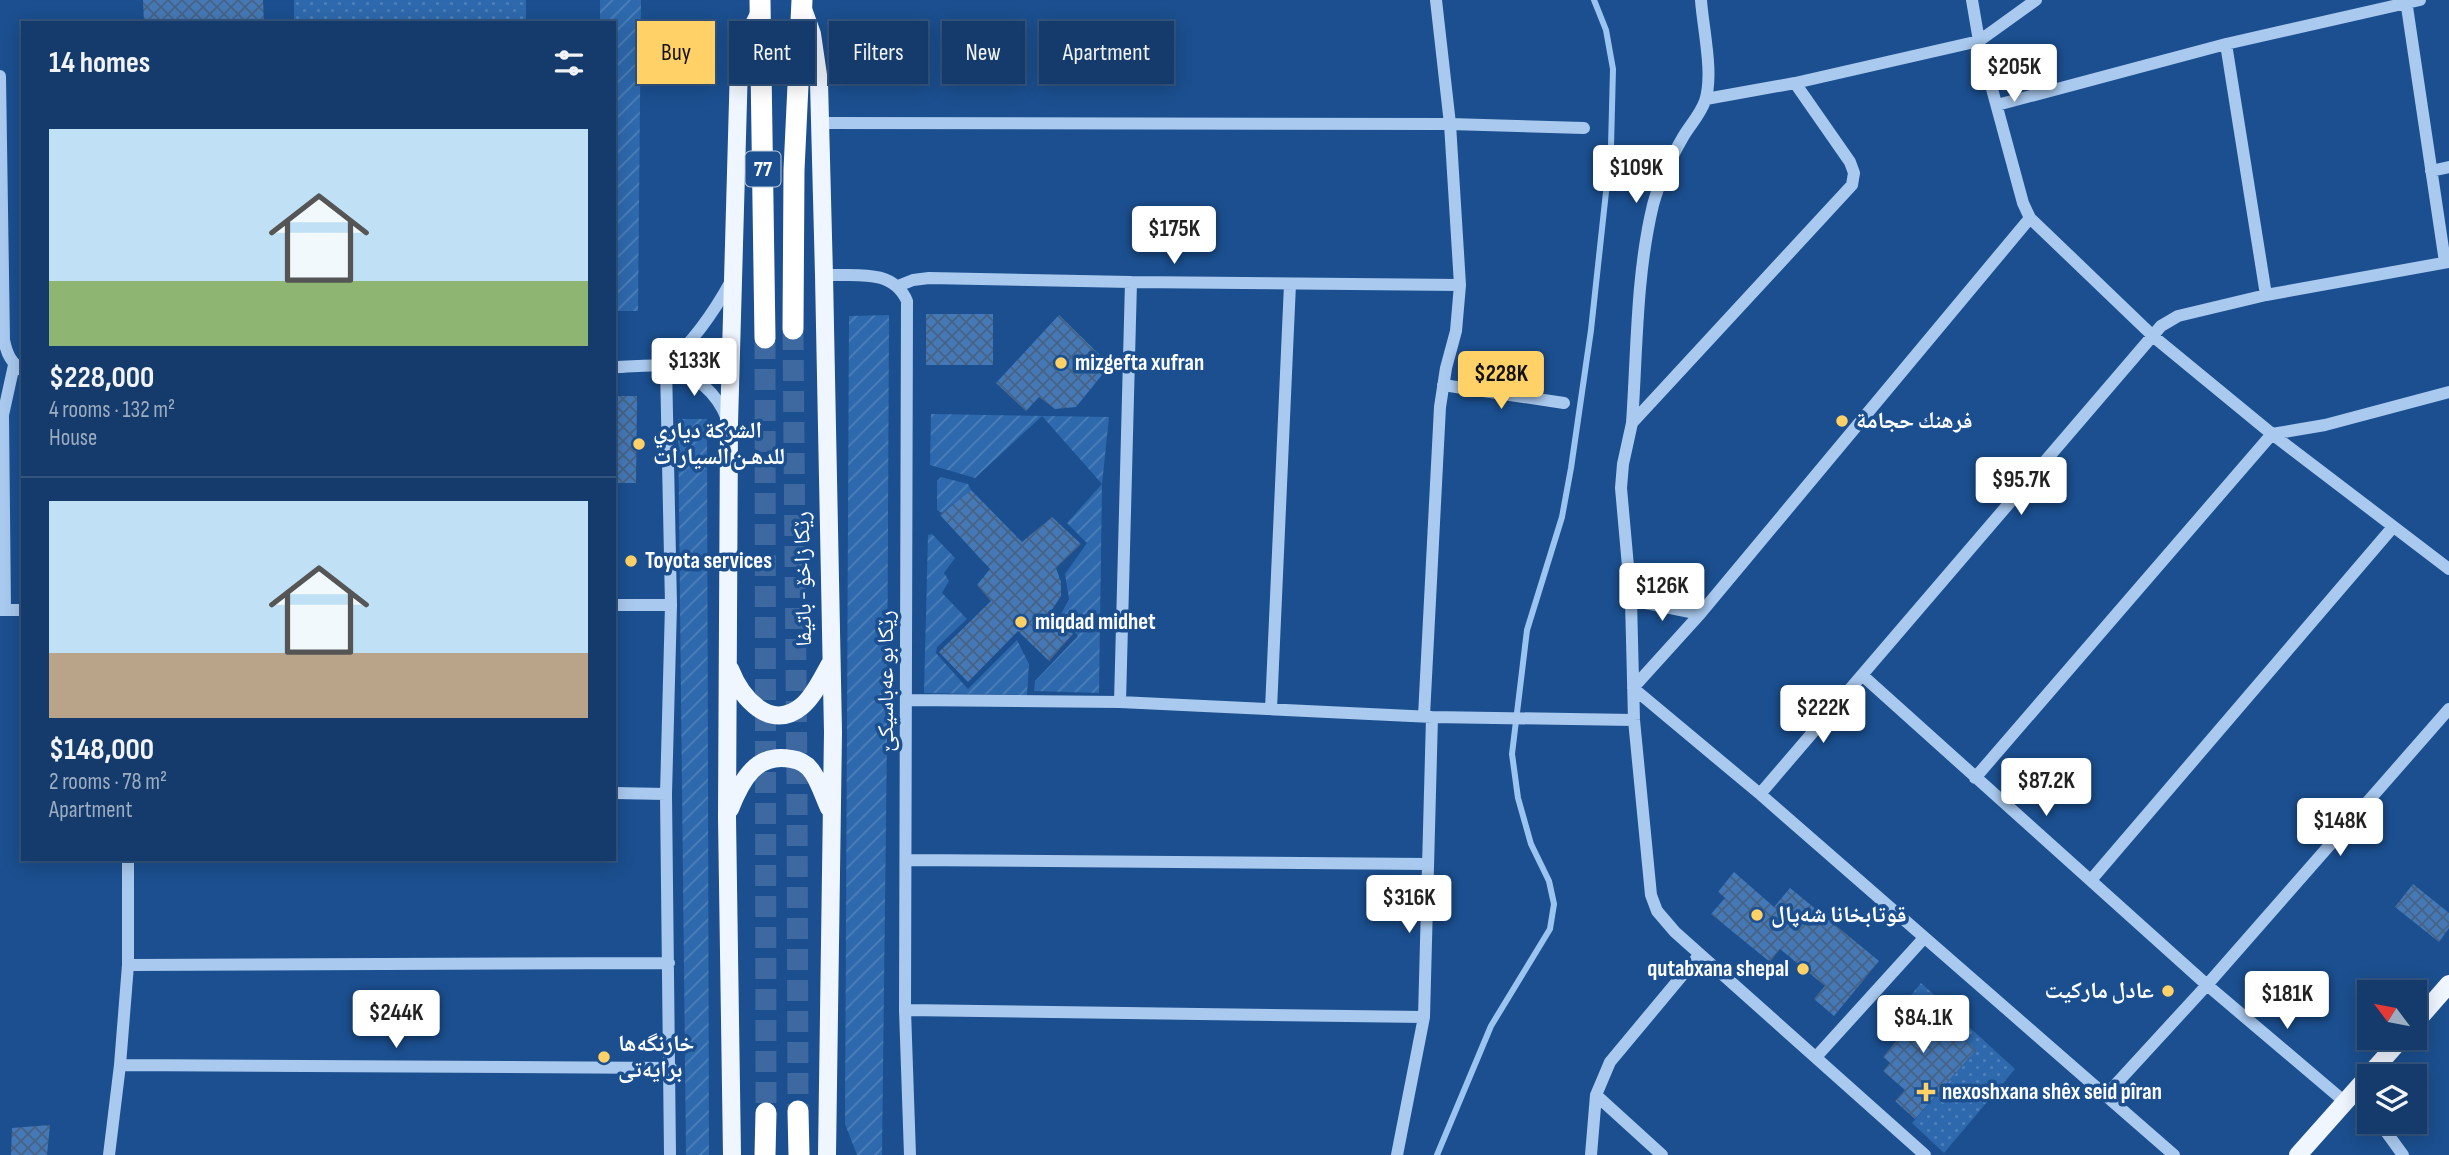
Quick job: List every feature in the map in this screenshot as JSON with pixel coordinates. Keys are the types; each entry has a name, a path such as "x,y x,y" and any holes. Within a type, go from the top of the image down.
{"highway":[{"name":"رێکا زاخۆ - باتیفا","path":"793,329 794,143 802,2"},
{"name":"77","path":"760,6 765,338"},
{"path":"798,1111 799,1155"},
{"path":"765,1155 766,1113"}],"main road":[{"name":"رێکا زاخۆ - باتیفا","path":"802,2 817,60 821,123 833,732 827,1155"},
{"path":"732,1155 727,817 732,279 739,65 743,46 760,6"},
{"path":"728,663 737,687 755,707 778,715 790,713 802,706 818,687 831,662"},
{"path":"727,817 744,778 755,766 778,757 800,761 808,767 831,815"},
{"path":"2427,1009 2449,984"},
{"path":"2298,1155 2391,1050"},
{"path":"826,1130 835,1155"}],"street":[{"path":"1396,1155 1424,1017 1428,717 1443,385 1456,331 1460,285 1450,124 1436,0"},
{"path":"1701,0 1708,79 1706,99 1668,164 1654,202 1645,244 1632,423 1622,464 1621,488 1631,600 1634,720 1651,895 1665,922 1925,1155"},
{"path":"1972,0 1979,41 2023,203 2031,218 2154,337 2272,434 2449,569"},
{"path":"1706,99 1795,83 1979,41 2036,0"},
{"path":"1997,105 2227,44 2420,0"},
{"path":"1760,793 2161,326 2178,316 2266,295 2447,262 2407,2"},
{"path":"2227,44 2266,295"},
{"path":"0,76 4,340 6,354 18,368 5,398 2,432 3,610 21,610"},
{"path":"1632,423 1852,185 1854,173 1850,163 1795,83"},
{"path":"821,123 1450,124 1584,128"},
{"path":"2431,171 2449,167"},
{"path":"1633,688 1700,614 2031,218"},
{"path":"824,275 882,277 898,286 929,278 1460,285"},
{"path":"670,1155 666,794 671,605 666,366 698,335 732,279"},
{"path":"1119,702 1130,282"},
{"path":"1271,709 1290,284"},
{"name":"رێكا بو عه‌باسيكێ","path":"898,286 907,301 908,310 905,1010 910,1155"},
{"path":"616,367 666,366 695,379 707,388 720,404 729,424"},
{"path":"1443,385 1564,403"},
{"path":"1975,778 2272,434 2325,425 2449,392"},
{"path":"2091,880 2393,527"},
{"path":"1631,600 1700,614"},
{"path":"616,605 671,605"},
{"path":"1862,676 2207,985 2357,1101"},
{"path":"1633,688 1760,793 2174,1155"},
{"path":"908,701 1119,702 1428,717 1634,720"},
{"path":"2105,1096 2207,985 2449,709"},
{"path":"616,793 666,794"},
{"path":"906,860 1428,864"},
{"path":"109,1155 128,965 128,861"},
{"path":"1816,1056 1924,937"},
{"path":"1591,1155 1596,1095 1605,1071 1620,1047 1700,954"},
{"path":"128,965 669,963"},
{"path":"905,1010 1424,1017"},
{"path":"120,1065 671,1068"},
{"path":"1596,1095 1661,1155"},
{"path":"2388,1134 2403,1155"}],"shaded area":[{"path":"294,0 526,0 526,21 294,21"},
{"path":"600,0 641,0 641,21 637,21 637,84 640,84 638,311 616,311 616,21 600,21"},
{"path":"889,315 882,1155 857,1155 845,1124 849,316"},
{"path":"931,414 1109,417 1102,484 1042,416 975,478 930,465"},
{"path":"678,419 707,419 709,1155 686,1155"},
{"path":"941,477 968,484 971,490 942,513 937,510 937,481"},
{"path":"1102,484 1099,693 1034,691 1035,681 1078,636 1061,614 1069,599 1065,574 1087,543 1067,523"},
{"path":"932,534 955,558 944,573 949,581 942,593 967,619 937,647 936,653 968,689 1017,640 1029,664 1027,695 924,693 928,535"},
{"path":"1921,983 2015,1069 1944,1153 1912,1123 1976,1050 1912,994"}],"building":[{"path":"143,0 263,0 264,21 144,21"},
{"path":"926,314 993,314 993,365 926,365"},
{"path":"1059,315 1110,365 1076,407 1055,409 1039,397 1026,411 996,383"},
{"path":"616,396 637,396 636,483 616,483"},
{"path":"971,490 1022,542 1052,517 1081,544 1056,568 1061,582 1061,596 1051,611 1073,634 1049,661 1018,631 968,682 939,652 991,601 977,585 990,569 940,515"},
{"path":"1734,872 1774,907 1790,888 1879,961 1834,1016 1814,999 1825,986 1780,949 1770,962 1711,914 1725,898 1718,892"},
{"path":"2413,884 2449,913 2449,928 2439,942 2395,907"},
{"path":"1912,994 1976,1050 1915,1119 1895,1101 1905,1090 1883,1071 1890,1063 1883,1057 1903,1033 1889,1020"},
{"path":"50,1125 47,1155 11,1155 12,1128"}],"waterway":[{"path":"1437,1155 1491,1026 1550,929 1554,904 1549,881 1531,844 1518,798 1512,754 1527,630 1562,517 1591,330 1611,146 1613,69 1606,30 1594,0"}],"tunnel":[{"path":"793,329 798,1111"},
{"path":"765,338 766,1113"}],"place":[{"name":"mizgefta xufran","path":"1061,363"},
{"name":"فرهنك حجامة","path":"1842,421"},
{"name":"الشركة دياري للدهـن السيارات","path":"639,444"},
{"name":"Toyota services","path":"631,561"},
{"name":"miqdad midhet","path":"1021,622"},
{"name":"قوتابخانا شەپال","path":"1757,915"},
{"name":"qutabxana shepal","path":"1803,969"},
{"name":"عادل ماركيت","path":"2168,991"},
{"name":"خارنگه‌ها برايه‌تى","path":"604,1057"},
{"name":"nexoshxana shêx seid pîran","path":"1926,1092"}]}
